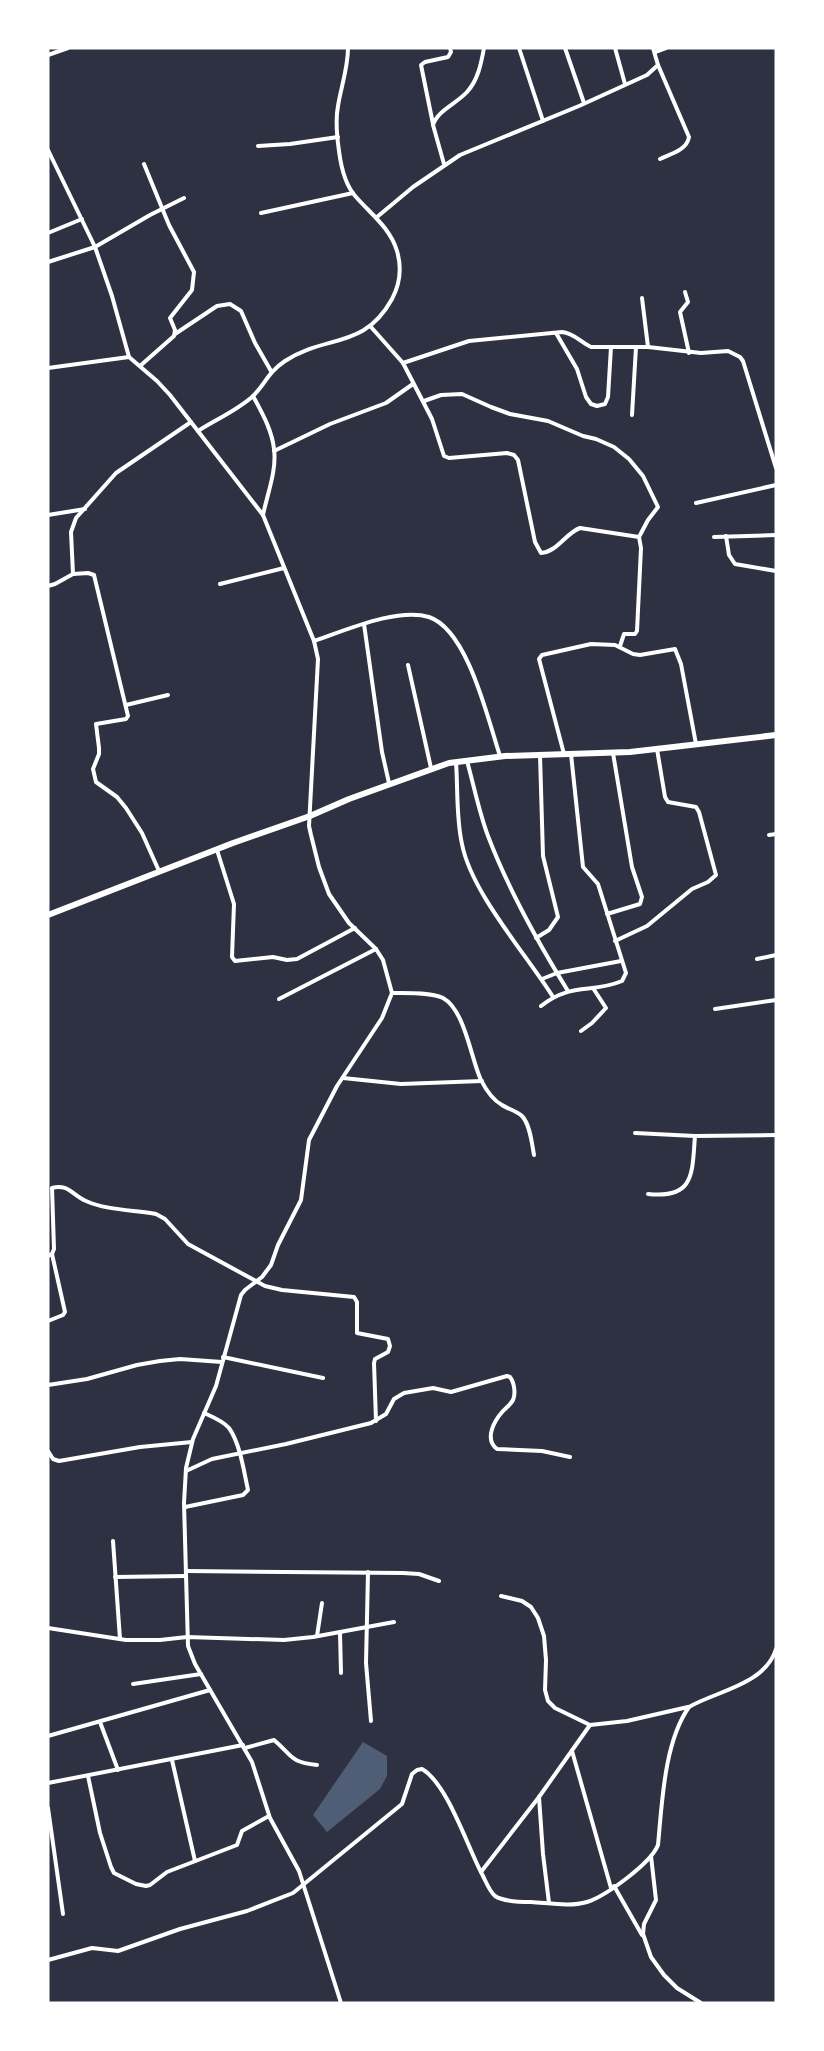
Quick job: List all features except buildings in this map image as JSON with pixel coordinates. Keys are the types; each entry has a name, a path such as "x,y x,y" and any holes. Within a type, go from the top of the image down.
{"highway":[{"path":"48,915 431,768 500,756 613,753 776,735"}],"street":[{"path":"48,55 53,51 68,48"},
{"path":"198,431 254,396 271,371 295,356 352,337 371,327 386,310 393,297 399,279 400,263 397,251 377,217 353,193 342,170 338,137 338,109 348,48"},
{"path":"444,164 433,131 421,65 448,57 451,52 450,48"},
{"path":"433,124 437,117 466,94 477,76 484,48"},
{"path":"519,48 543,121"},
{"path":"565,48 584,103"},
{"path":"615,48 625,84"},
{"path":"660,159 684,147 689,141 658,66 654,50 666,48"},
{"path":"377,217 460,154 543,121 647,75 658,66"},
{"path":"258,146 301,143 338,137"},
{"path":"48,150 95,248 112,296 129,357 164,388 263,515 314,641 318,658 311,835 324,882 338,907 383,960 392,993 378,1025 323,1111 309,1140 301,1200 271,1265 262,1277 241,1296 216,1386 192,1442 186,1471 184,1507 187,1637 190,1652 252,1762 269,1816 299,1871 340,2003"},
{"path":"144,164 169,225 194,272 192,290 170,318 175,334"},
{"path":"261,213 353,193"},
{"path":"48,262 95,248 184,198"},
{"path":"48,232 82,219"},
{"path":"685,292 688,302 680,312 689,353"},
{"path":"642,298 648,347"},
{"path":"140,366 175,334 217,306 230,304 241,312 271,371"},
{"path":"371,327 402,363 432,419 444,456 448,458 507,453 514,455 518,460 535,542 541,553 546,553 580,528 639,537"},
{"path":"402,363 469,341 556,333 568,333 591,347 648,347 689,353 728,351 743,361 776,468"},
{"path":"556,333 577,369 586,397 591,404 597,406 605,404 608,397 611,347"},
{"path":"632,415 636,347"},
{"path":"48,368 129,357"},
{"path":"274,451 330,424 386,403 413,384"},
{"path":"424,402 441,395 462,394 510,414 548,421 614,447 629,459 643,476 656,498 658,507 639,537 641,548 637,631 636,634 624,634 620,646"},
{"path":"254,396 271,436 274,451 273,470 263,515"},
{"path":"73,574 71,532 73,523 116,473 191,422"},
{"path":"696,503 776,485"},
{"path":"48,515 84,509"},
{"path":"714,537 776,535"},
{"path":"726,536 729,555 735,564 776,571"},
{"path":"220,584 284,568"},
{"path":"48,586 73,574 94,574 128,716 126,719 96,724 99,754 93,775 96,782 117,797 135,820 159,872"},
{"path":"314,641 389,617 414,615 429,617 442,624 463,650 500,756"},
{"path":"364,624 382,752 389,783"},
{"path":"541,1006 553,997 568,991 613,985 622,981 626,973 598,884 583,867 568,754 540,656 577,646 607,644 620,646 633,654 640,655 675,648 681,664 696,744"},
{"path":"408,664 431,768"},
{"path":"126,705 168,694"},
{"path":"615,941 647,926 692,889 708,882 716,875 696,807 668,802 665,796 657,749"},
{"path":"607,914 640,904 642,897 632,867 613,753"},
{"path":"536,938 549,930 558,917 543,856 540,754"},
{"path":"467,760 487,834 507,880 536,938 568,991"},
{"path":"456,762 462,844 468,867 553,997"},
{"path":"769,835 776,834"},
{"path":"217,850 234,904 232,957 235,961 273,957 287,960 297,959 355,928"},
{"path":"279,999 376,949"},
{"path":"758,959 776,955"},
{"path":"542,979 557,973 621,962"},
{"path":"581,1032 606,1008 593,988"},
{"path":"392,993 436,996 443,998 451,1006 460,1019 482,1081 493,1098 501,1105 521,1114 525,1120 534,1155"},
{"path":"715,1009 776,1000"},
{"path":"343,1078 401,1084 482,1081"},
{"path":"634,1133 695,1136 776,1135"},
{"path":"648,1194 665,1196 685,1186 692,1171 695,1136"},
{"path":"48,1321 65,1312 50,1255 54,1249 51,1195 52,1188 59,1186 70,1189 84,1201 156,1214 165,1219 188,1244 265,1286 356,1298 357,1333 381,1336 388,1339 390,1346 388,1352 375,1359 374,1362 376,1421"},
{"path":"223,1356 323,1378"},
{"path":"48,1385 87,1379 160,1361 180,1359 222,1362"},
{"path":"186,1471 195,1469 204,1462 376,1421 386,1414 389,1405 397,1395 433,1388 451,1392 507,1376 513,1381 513,1401 494,1424 491,1442 494,1446 497,1449 542,1451 570,1457"},
{"path":"184,1507 247,1494 248,1490 239,1454 229,1428 204,1413"},
{"path":"48,1450 53,1460 59,1461 140,1447 192,1442"},
{"path":"113,1541 120,1639"},
{"path":"186,1571 369,1572 419,1574 439,1581"},
{"path":"369,1572 366,1672 371,1721"},
{"path":"115,1577 186,1576"},
{"path":"501,1596 522,1601 531,1607 538,1618 544,1636 545,1690 548,1701 555,1708 590,1725 627,1721 689,1707 748,1680 764,1669 776,1649"},
{"path":"317,1636 322,1603"},
{"path":"48,1628 120,1639 160,1640 187,1637 284,1640 394,1622"},
{"path":"340,1632 342,1673"},
{"path":"133,1684 201,1674"},
{"path":"48,1736 210,1690"},
{"path":"48,1960 92,1948 118,1952 180,1929 247,1911 293,1893 402,1804 412,1774 422,1769 435,1781 449,1804 481,1872 496,1896 503,1899 549,1903 586,1902 598,1897 651,1856 657,1845 668,1763 675,1737 689,1707"},
{"path":"100,1722 118,1770"},
{"path":"481,1872 539,1797 590,1725"},
{"path":"48,1783 244,1747 270,1740 274,1740 295,1760 304,1764 317,1765"},
{"path":"572,1751 612,1887 644,1938 650,1954 672,1984 701,2003"},
{"path":"172,1760 195,1861"},
{"path":"88,1776 100,1833 114,1873 146,1886 167,1872 237,1845 242,1831 269,1816"},
{"path":"539,1797 549,1903"},
{"path":"48,1808 63,1914"},
{"path":"644,1938 644,1924 656,1900 651,1856"}],"water":[{"path":"363,1742 387,1756 387,1776 380,1789 327,1832 313,1815"}]}
